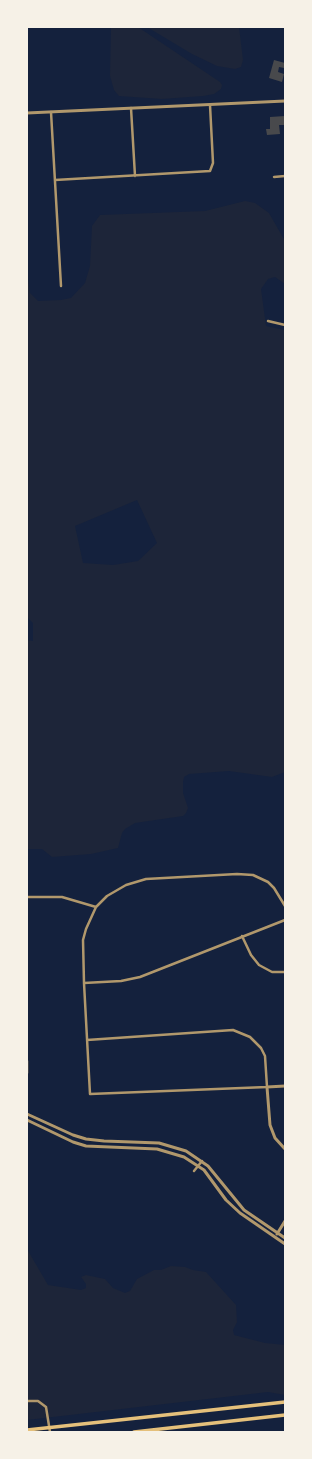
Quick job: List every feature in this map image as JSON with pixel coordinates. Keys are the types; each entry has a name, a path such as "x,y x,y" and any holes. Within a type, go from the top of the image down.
{"main road":[{"path":"27,1430 50,1430 285,1402"},
{"path":"134,1432 285,1414"}],"street":[{"path":"27,113 285,101"},
{"path":"55,180 210,171 213,166 210,104"},
{"path":"131,108 135,176"},
{"path":"51,112 61,286"},
{"path":"274,177 285,176"},
{"path":"268,321 285,325"},
{"path":"285,906 280,896 268,882 252,875 237,874 134,881 115,890 96,907 86,929 84,940 84,983 90,1094 285,1086"},
{"path":"27,897 62,897 96,907"},
{"path":"84,983 121,981 140,978 285,920"},
{"path":"242,936 251,955 259,965 272,972 285,972"},
{"path":"87,1040 233,1030 250,1036 261,1048 265,1056 270,1125 276,1138 285,1149"},
{"path":"27,1061 27,1073"},
{"path":"27,1114 73,1135 86,1139 159,1143 186,1151 202,1161 244,1210 285,1238"},
{"path":"27,1120 73,1142 86,1146 165,1150 184,1157 198,1166 233,1207 285,1244"},
{"path":"194,1171 202,1161"},
{"path":"274,1237 285,1221"},
{"path":"27,1401 38,1401 46,1407 50,1430"}],"shaded area":[{"path":"111,27 138,27 220,82 222,85 221,89 214,94 203,96 162,99 119,96 114,90 110,76"},
{"path":"147,27 239,27 243,60 241,67 235,69 217,66 192,54"},
{"path":"245,201 255,203 269,213 285,241 285,284 275,277 268,279 261,289 266,326 285,330 285,772 272,777 229,771 189,774 184,777 183,782 183,793 188,808 186,813 183,816 135,823 125,829 122,833 118,848 91,854 52,857 42,849 27,849 27,640 33,641 33,623 27,617 27,272 30,293 38,301 71,298 85,283 90,266 92,226 100,215 205,211","holes":["137,500 157,543 138,561 113,565 83,563 75,526"]},
{"path":"27,1249 48,1285 81,1290 86,1288 86,1284 81,1277 86,1275 105,1279 113,1288 125,1293 130,1291 137,1279 154,1270 161,1270 171,1266 185,1267 206,1272 236,1305 237,1322 233,1330 234,1335 265,1343 285,1345 285,1395 268,1392 27,1420"}],"building":[{"path":"274,60 285,63 284,68 279,67 278,72 284,74 282,82 269,78"},
{"path":"285,116 285,125 279,125 280,134 267,135 266,129 270,129 270,117"}]}
